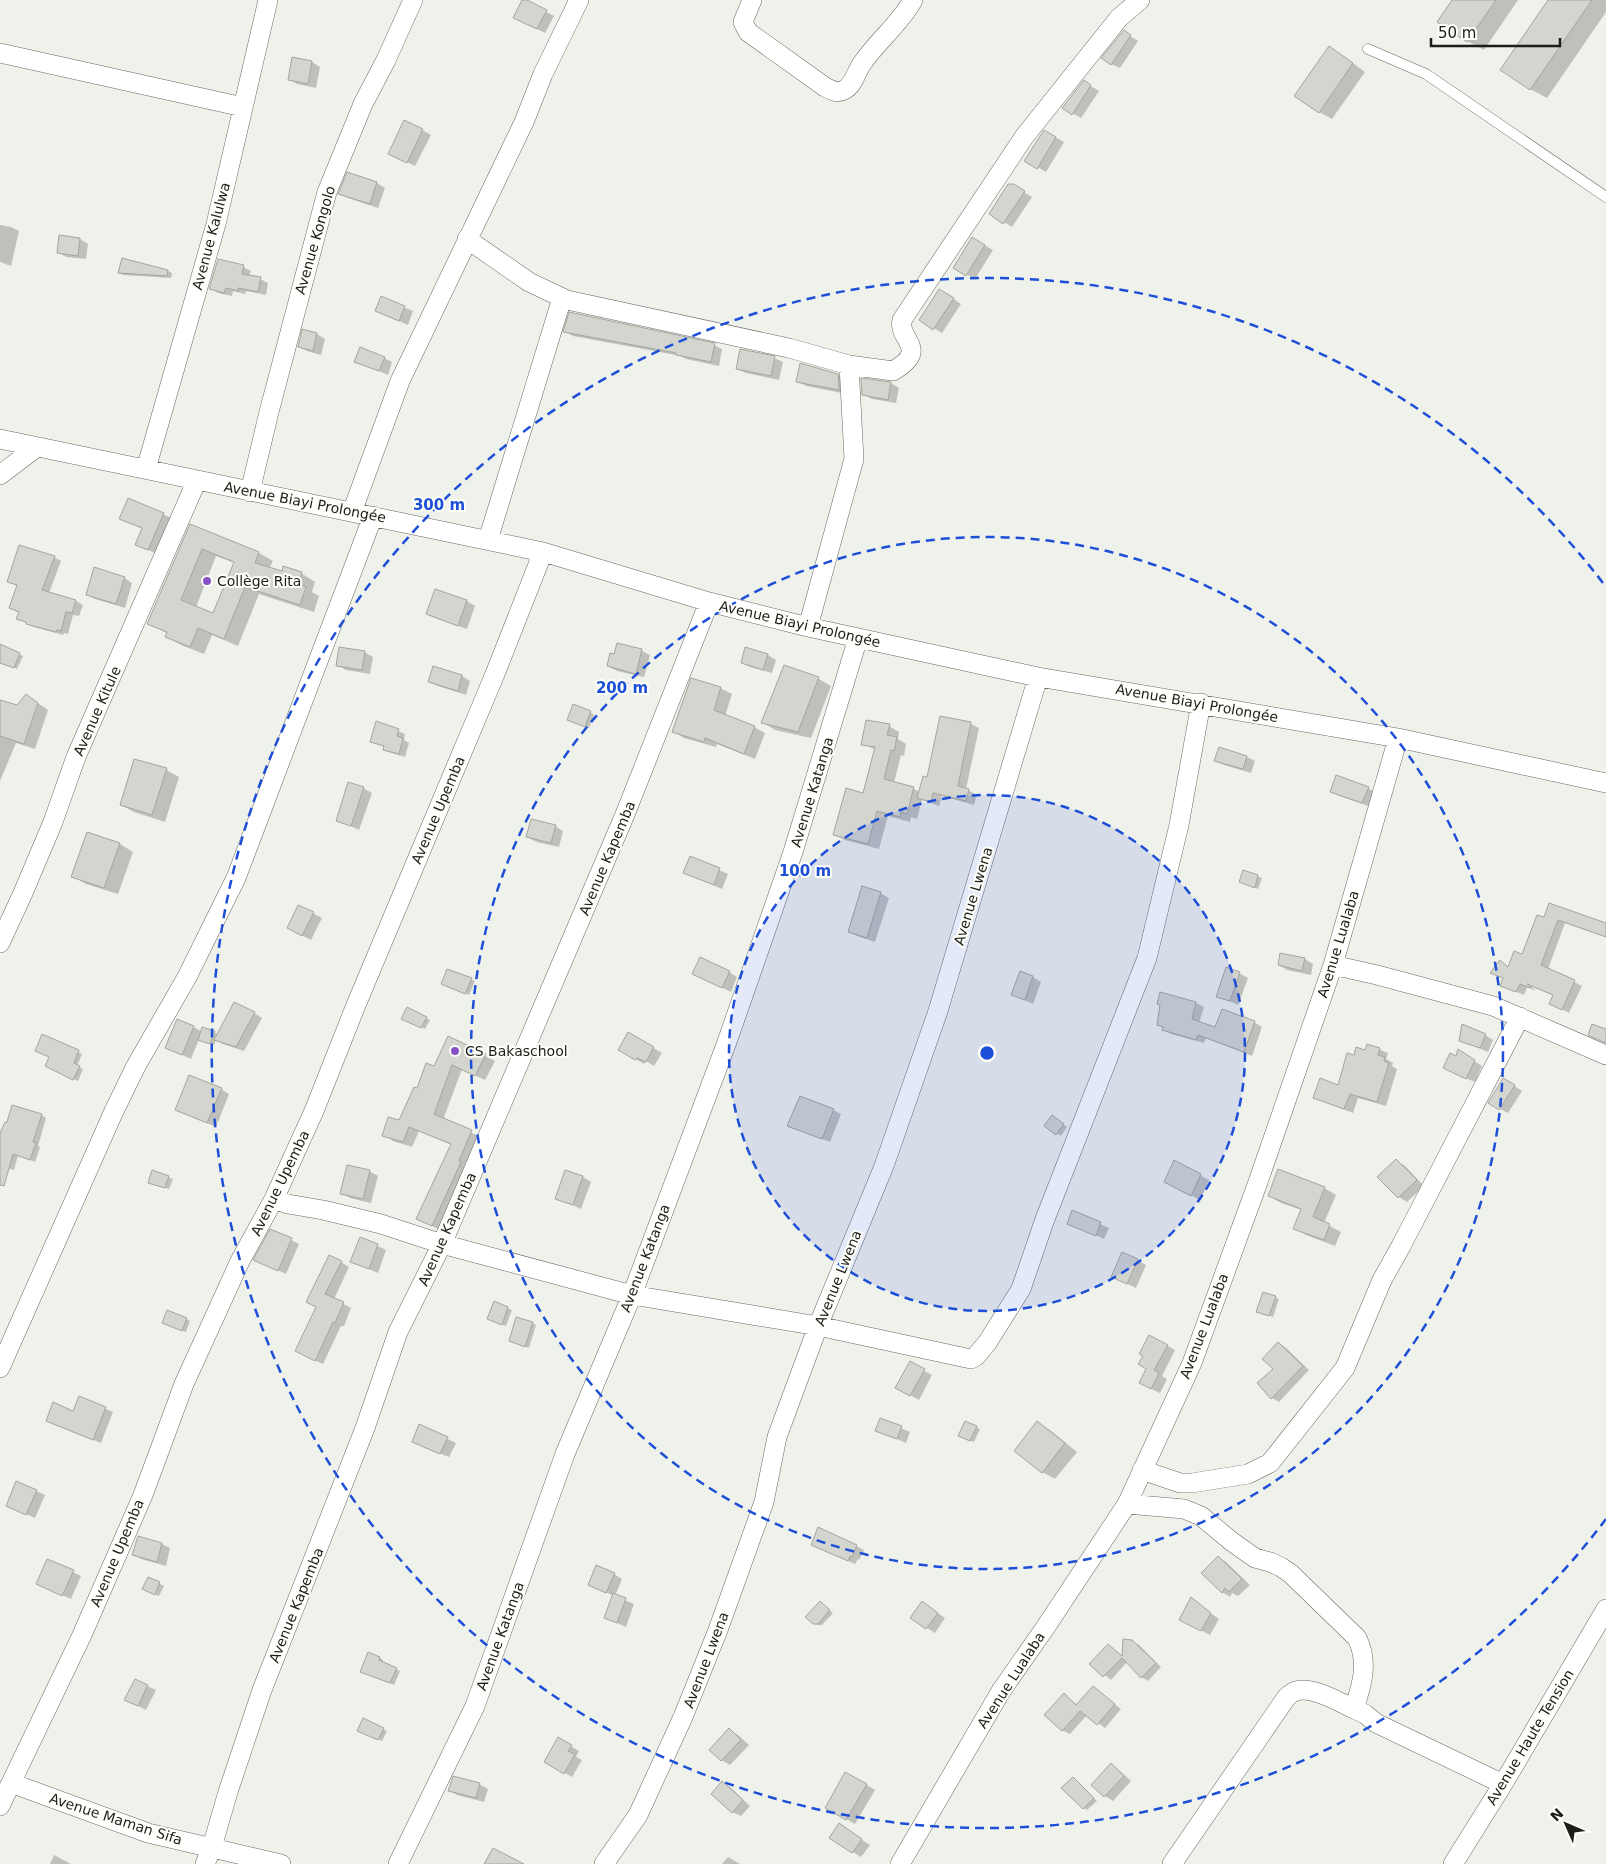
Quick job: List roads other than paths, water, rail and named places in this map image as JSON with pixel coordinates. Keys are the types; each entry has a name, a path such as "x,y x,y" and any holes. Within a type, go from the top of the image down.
{"street":[{"name":"Avenue Kalulwa","path":"146,469 216,224 262,33 268,0"},
{"name":"Avenue Kongolo","path":"250,492 273,395 327,192 363,104 386,60 413,0"},
{"path":"352,512 400,381 524,122 543,74 579,0"},
{"path":"752,0 743,22 748,32 825,87 835,92 843,90 851,84 856,72 871,51 905,16 913,0"},
{"path":"467,239 530,282 573,302 789,348 849,365 893,371 899,368 909,356 912,347 904,334 901,325 902,320 1024,137 1119,18 1140,0"},
{"path":"0,53 243,107"},
{"path":"488,540 562,298"},
{"path":"808,627 854,459 849,365"},
{"name":"Avenue Biayi Prolongée","path":"0,439 543,552 710,602 808,627 1038,677 1202,703 1398,738 1606,783"},
{"path":"0,475 37,447"},
{"name":"Avenue Kitule","path":"0,943 24,893 76,757 197,480"},
{"path":"0,1368 114,1111 136,1066 187,977 236,878 373,516"},
{"name":"Avenue Upemba","path":"0,1806 82,1635 143,1495 184,1384 240,1260 274,1199 314,1111 356,1005 495,674 543,552"},
{"name":"Avenue Kapemba","path":"205,1864 262,1690 365,1428 398,1332 442,1244 626,812 710,602"},
{"name":"Avenue Katanga","path":"398,1864 475,1706 565,1454 632,1295 727,1042 793,852 858,638"},
{"name":"Avenue Lwena","path":"604,1864 638,1816 683,1717 764,1502 777,1437 818,1326 884,1166 938,1011 1038,677"},
{"path":"274,1199 288,1204 323,1210 380,1224 442,1244 632,1295 818,1326 971,1359 987,1344 1021,1289 1046,1218 1147,958 1179,825 1202,703"},
{"name":"Avenue Lualaba","path":"900,1864 1001,1691 1127,1504 1192,1363 1258,1182 1333,965 1398,738"},
{"path":"1333,965 1493,1006 1606,1055"},
{"path":"1142,1470 1180,1483 1192,1483 1248,1474 1262,1468 1277,1455 1345,1368 1382,1280 1402,1246 1520,1017"},
{"path":"1127,1504 1184,1509 1201,1516 1255,1558 1281,1567 1291,1574 1357,1638 1363,1650 1364,1666 1360,1690 1354,1709"},
{"name":"Avenue Haute Tension","path":"1453,1864 1503,1784 1606,1609"},
{"path":"1172,1864 1286,1698 1295,1691 1319,1693 1366,1714 1376,1723 1503,1784"},
{"name":"Avenue Maman Sifa","path":"11,1783 148,1833 281,1864"}],"lane":[{"path":"1368,49 1426,74 1606,197"}],"place":[{"name":"Collège Rita","path":"207,581"},
{"name":"CS Bakaschool","path":"455,1051"}]}
